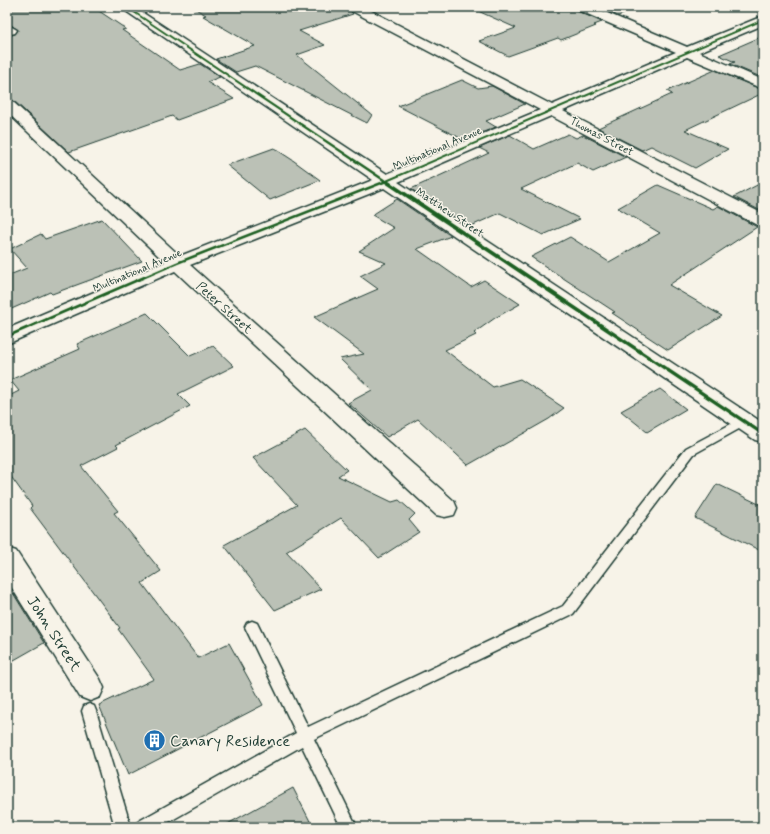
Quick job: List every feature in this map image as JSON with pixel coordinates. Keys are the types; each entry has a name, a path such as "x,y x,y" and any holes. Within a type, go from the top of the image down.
{"street":[{"name":"Matthew Street","path":"126,7 763,434"},
{"name":"Thomas Street","path":"354,7 763,221"},
{"path":"582,7 763,85"},
{"name":"Multinational Avenue","path":"7,337 177,263 386,181 763,20"},
{"name":"Peter Street","path":"7,104 177,263 445,508"},
{"name":"John Street","path":"7,558 89,699"}],"lane":[{"path":"145,827 305,736 568,610 690,451 744,421"},
{"path":"252,627 348,827"},
{"path":"89,699 123,827"}],"building":[{"path":"7,7 93,7 126,29 122,30 180,70 200,64 220,77 207,82 234,99 177,120 172,116 69,152 13,100 7,99 7,36 15,34 18,30 11,25 7,25"},
{"path":"192,7 347,7 353,14 299,31 325,45 297,55 372,115 367,123 255,66 236,72 216,59 255,46 203,16 206,15"},
{"path":"469,7 575,7 577,11 602,22 594,25 596,26 561,40 558,38 508,56 479,41 516,28"},
{"path":"597,7 636,7 636,9 618,16"},
{"path":"763,36 763,78 730,64 735,62 719,55"},
{"path":"715,70 763,90 763,93 685,130 728,149 695,168 651,146 642,150 598,128 672,94 667,91"},
{"path":"462,80 478,88 492,86 525,104 486,121 496,127 464,140 398,106"},
{"path":"568,134 576,138 583,135 626,157 593,172 577,163 521,189 580,219 543,235 500,213 469,227 411,189 489,153 479,148 510,135 534,149"},
{"path":"274,148 320,180 270,200 227,165"},
{"path":"763,182 763,212 734,197"},
{"path":"658,185 713,209 718,206 757,227 669,285 722,316 668,350 612,313 615,312 531,257 570,237 609,262 660,233 618,208"},
{"path":"397,199 451,236 417,249 471,287 484,280 520,304 495,318 474,333 476,335 445,350 493,387 520,379 564,408 549,419 468,465 418,419 387,437 348,403 372,390 340,359 364,354 314,317 378,289 360,276 386,263 359,251 394,228 372,215"},
{"path":"102,219 142,261 52,294 50,292 7,311 7,276 27,268 10,249 41,234 45,239"},
{"path":"147,313 190,356 213,346 234,366 178,394 190,406 116,445 118,447 81,466 118,511 114,513 161,571 142,583 198,658 229,643 263,705 128,775 99,705 154,679 118,629 120,628 30,508 32,506 7,471 7,397 19,391 10,380 80,349 77,344"},
{"path":"660,389 686,409 647,432 621,411"},
{"path":"305,430 347,470 338,476 392,502 399,500 415,514 409,520 419,532 379,558 341,518 286,552 321,589 275,610 224,545 297,505 253,458"},
{"path":"717,484 763,506 763,552 695,518"},
{"path":"13,593 44,643 7,664 7,596"},
{"path":"293,788 313,827 222,827"}],"cycle path":[{"path":"126,7 763,434"},
{"path":"7,337 177,263 386,181 763,20"}],"place":[{"name":"Canary Residence","path":"154,740"}]}
